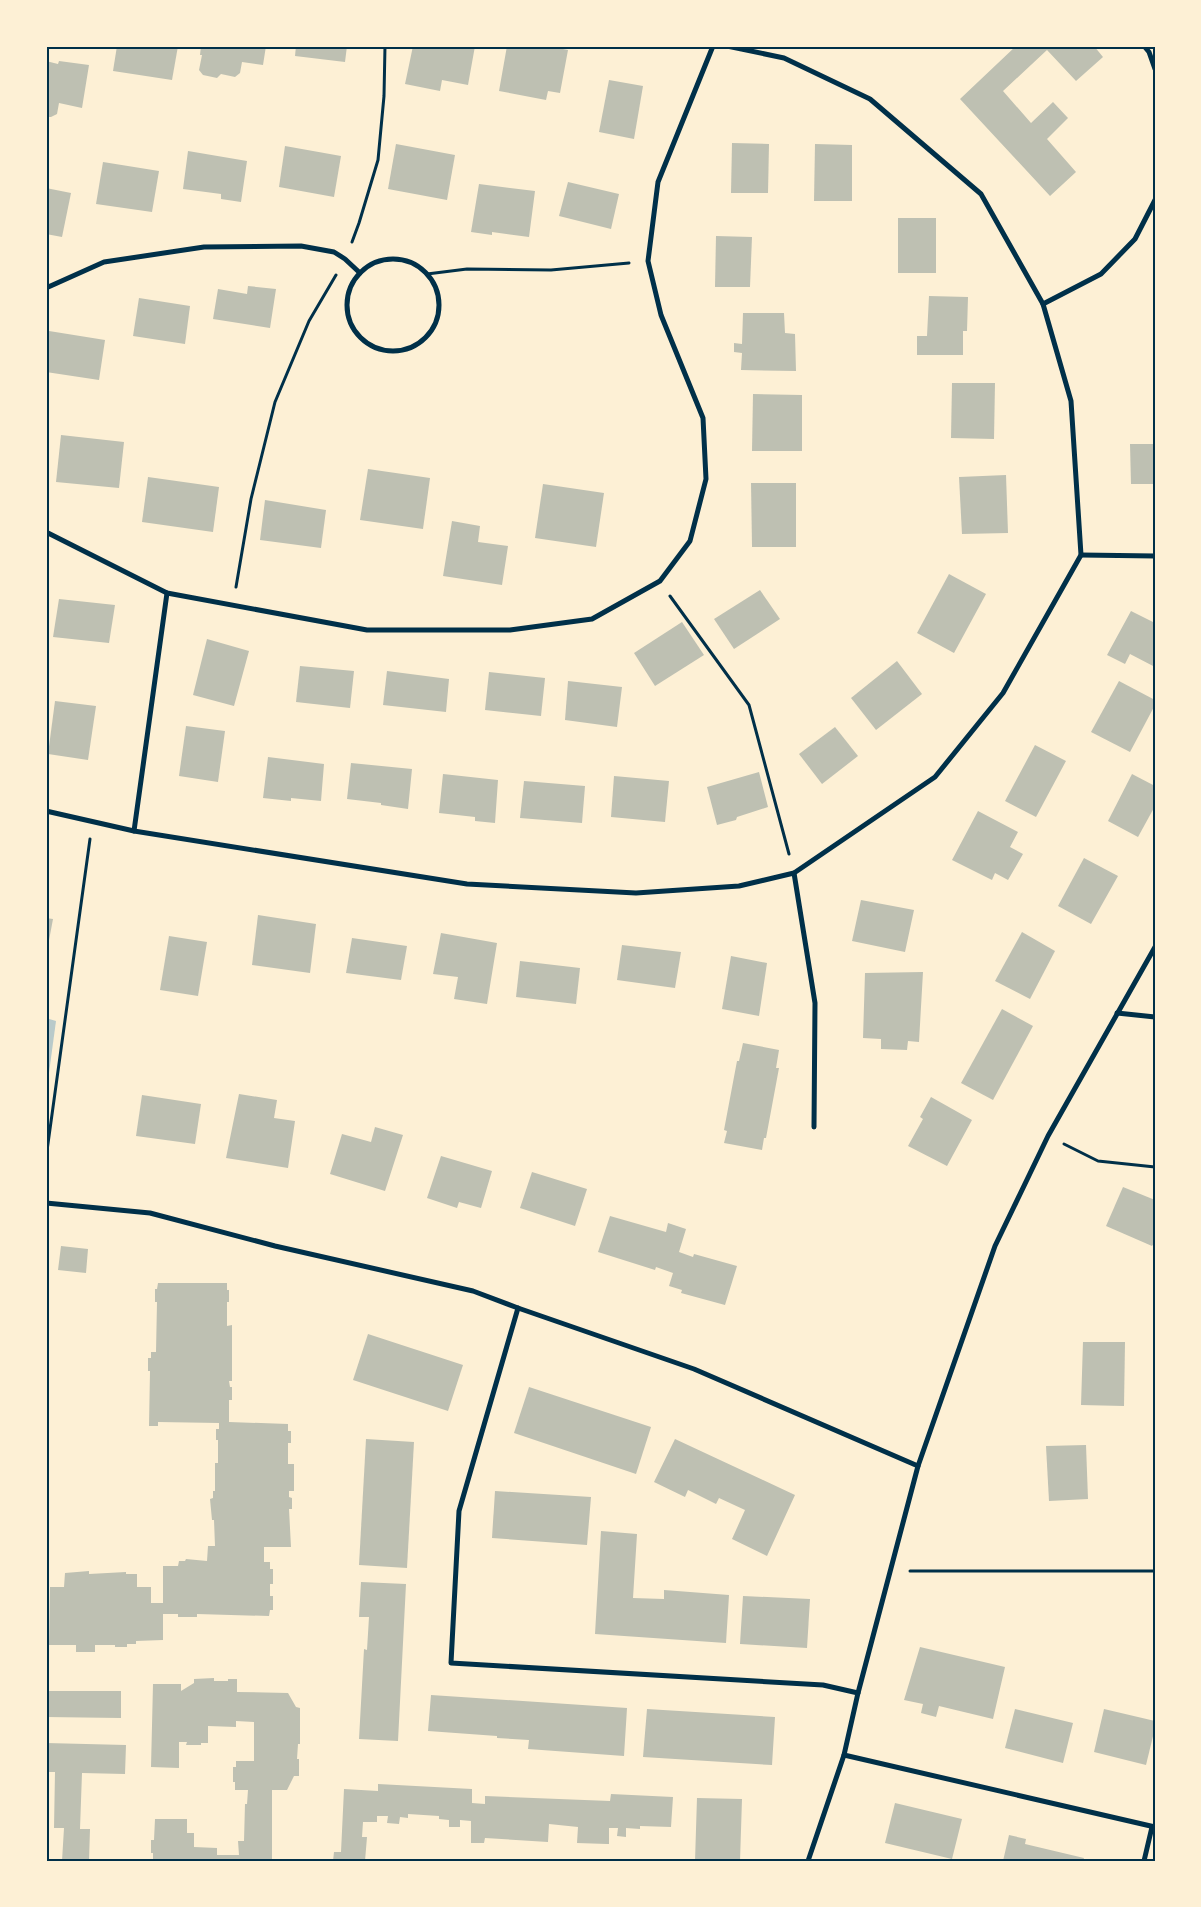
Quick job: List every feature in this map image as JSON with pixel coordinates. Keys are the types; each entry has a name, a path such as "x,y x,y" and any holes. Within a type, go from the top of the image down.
{"street":[{"path":"46,532 167,593 367,630 510,630 592,619 660,581 690,541 706,479 703,418 661,315 648,261 658,182 713,46"},
{"path":"46,811 134,830 467,884 636,893 739,886 794,873 934,777 1003,693 1081,554 1071,401 1043,304 981,194 870,98 784,58 727,46"},
{"path":"1144,46 1149,52 1155,69"},
{"path":"1043,304 1101,274 1135,240 1155,200"},
{"path":"46,288 104,262 204,247 302,246 334,252 360,273"},
{"path":"386,260 401,260 416,265 427,274 436,287 440,301 438,316 432,330 422,342 408,349 394,352 378,349 364,342 354,331 348,316 347,300 351,286 360,273 372,264 386,260"},
{"path":"1081,554 1155,556"},
{"path":"134,830 167,593"},
{"path":"794,873 815,1002 814,1127"},
{"path":"808,1861 844,1755 858,1693 918,1466 995,1246 1048,1136 1155,947"},
{"path":"1117,1013 1155,1018"},
{"path":"46,1204 150,1213 275,1246 473,1291 694,1369 918,1466"},
{"path":"518,1308 459,1511 450,1663 823,1685 858,1693"},
{"path":"844,1755 1153,1827 1144,1861"}],"path":[{"path":"231,605 239,577 251,499 275,402 309,321 345,259 359,223 378,160 384,96 386,46"},
{"path":"427,274 467,270 551,270 648,261"},
{"path":"660,581 749,705 794,873"},
{"path":"46,1158 92,821"},
{"path":"1048,1136 1098,1161 1155,1167"},
{"path":"890,1570 1155,1570"}],"shaded area":[{"path":"46,1018 56,1021 46,1095"}],"building":[{"path":"117,46 178,46 172,80 113,71"},
{"path":"201,46 266,46 263,65 242,62 240,73 235,77 221,74 217,78 203,75 199,70 202,55 200,55"},
{"path":"296,46 347,46 345,62 295,56"},
{"path":"413,46 475,46 468,85 442,80 440,91 405,84"},
{"path":"507,46 548,46 568,50 560,93 548,91 546,100 499,91"},
{"path":"1016,46 1094,46 1103,57 1076,81 1047,50 1003,91 1031,123 1053,102 1068,118 1047,139 1076,172 1050,196 960,99"},
{"path":"46,61 58,64 59,61 89,65 82,108 59,103 57,114 46,117"},
{"path":"609,80 643,86 634,139 599,132"},
{"path":"732,143 769,144 768,193 731,193"},
{"path":"396,144 455,155 447,200 388,189"},
{"path":"815,144 852,145 852,201 814,201"},
{"path":"285,146 341,156 334,197 279,187"},
{"path":"188,151 247,161 241,202 221,199 221,194 183,189"},
{"path":"103,162 159,171 152,212 96,204"},
{"path":"568,182 619,194 611,229 559,216"},
{"path":"479,184 535,191 529,237 492,232 492,235 471,232"},
{"path":"46,188 71,193 62,237 46,234"},
{"path":"898,218 936,218 936,273 898,273"},
{"path":"716,236 752,237 750,287 715,287"},
{"path":"248,286 276,289 270,328 213,319 218,289 247,294"},
{"path":"929,296 968,297 967,331 963,331 963,355 917,355 917,336 927,336"},
{"path":"139,298 190,306 185,344 133,336"},
{"path":"743,313 784,313 785,333 795,334 796,371 741,370 742,353 734,352 734,343 742,344"},
{"path":"49,331 105,340 99,380 46,372 46,349"},
{"path":"952,383 995,383 994,439 951,438"},
{"path":"753,394 802,395 802,451 752,451"},
{"path":"61,435 124,442 119,488 56,482"},
{"path":"1130,444 1155,444 1155,484 1131,484"},
{"path":"368,469 430,478 423,529 360,520"},
{"path":"1006,475 1008,533 962,534 959,477"},
{"path":"148,477 219,487 213,532 142,522"},
{"path":"751,483 796,483 796,547 752,547"},
{"path":"543,484 604,493 596,547 535,538"},
{"path":"265,500 326,510 321,548 260,540"},
{"path":"452,521 480,526 478,542 508,546 502,585 443,576"},
{"path":"949,574 986,594 954,653 917,633"},
{"path":"760,590 780,619 734,649 714,619"},
{"path":"59,599 115,605 109,643 53,637"},
{"path":"1131,611 1155,623 1155,667 1130,654 1125,664 1107,655"},
{"path":"682,622 704,655 655,686 634,653"},
{"path":"207,639 249,651 234,706 193,695"},
{"path":"897,661 922,694 876,730 851,698"},
{"path":"300,666 354,671 350,708 296,702"},
{"path":"387,671 449,679 446,712 383,705"},
{"path":"489,672 545,678 541,716 485,710"},
{"path":"568,681 622,687 617,727 565,720"},
{"path":"1119,681 1155,700 1155,705 1130,752 1091,732"},
{"path":"55,701 96,706 88,760 48,754"},
{"path":"186,726 225,731 218,782 179,776"},
{"path":"835,727 858,756 822,784 799,754"},
{"path":"1035,745 1066,761 1036,817 1005,801"},
{"path":"268,757 324,764 321,801 291,798 291,801 263,798"},
{"path":"351,763 412,769 408,809 381,805 381,803 347,799"},
{"path":"759,772 768,807 737,817 736,820 717,825 707,787"},
{"path":"443,774 498,780 495,823 475,821 475,817 439,813"},
{"path":"1132,774 1155,786 1155,806 1138,837 1108,821"},
{"path":"614,776 669,781 665,822 611,817"},
{"path":"524,781 585,786 582,823 520,818"},
{"path":"978,811 1018,832 1010,847 1023,854 1008,880 995,873 992,880 952,860"},
{"path":"1084,858 1118,876 1091,924 1058,906"},
{"path":"861,900 914,910 905,952 852,941"},
{"path":"258,915 316,924 310,973 252,965"},
{"path":"46,918 53,919 47,951 46,951"},
{"path":"1022,932 1055,951 1030,999 995,981"},
{"path":"441,933 497,943 487,1004 454,999 458,977 433,974"},
{"path":"169,936 207,942 198,996 160,990"},
{"path":"352,938 407,946 401,980 346,973"},
{"path":"622,945 681,952 675,988 617,980"},
{"path":"731,956 767,963 759,1016 722,1009"},
{"path":"520,961 580,968 576,1004 516,997"},
{"path":"923,972 919,1042 908,1041 907,1050 881,1049 881,1039 863,1038 865,973"},
{"path":"1002,1009 1033,1026 993,1100 961,1083"},
{"path":"743,1043 779,1050 776,1068 779,1068 762,1150 724,1143 727,1131 724,1130 737,1061 739,1061"},
{"path":"239,1094 277,1100 274,1118 295,1121 288,1168 226,1158"},
{"path":"142,1095 201,1104 195,1144 136,1136"},
{"path":"931,1097 972,1120 947,1166 908,1146 923,1119 920,1117"},
{"path":"375,1127 403,1135 385,1191 330,1174 342,1134 371,1142"},
{"path":"441,1156 492,1171 481,1208 459,1202 457,1208 427,1198"},
{"path":"532,1172 587,1189 575,1226 520,1208"},
{"path":"1123,1187 1155,1200 1155,1242 1152,1246 1106,1226"},
{"path":"610,1216 666,1232 668,1223 686,1229 679,1252 693,1257 694,1254 737,1266 725,1305 681,1293 682,1290 669,1286 673,1273 656,1267 655,1270 598,1252"},
{"path":"61,1246 88,1249 86,1273 58,1270"},
{"path":"158,1283 227,1283 229,1302 227,1302 227,1326 232,1325 232,1381 229,1381 230,1387 232,1387 232,1400 229,1400 229,1422 288,1424 288,1431 291,1431 291,1443 288,1443 288,1464 294,1464 294,1491 289,1491 289,1497 292,1498 292,1509 289,1509 291,1547 264,1547 264,1562 270,1562 270,1569 273,1569 273,1584 270,1584 270,1596 273,1596 273,1610 270,1610 269,1616 197,1614 197,1617 178,1617 178,1614 163,1614 163,1640 136,1641 136,1644 127,1644 127,1647 95,1645 95,1652 76,1652 76,1645 49,1645 50,1587 64,1587 65,1573 89,1571 89,1574 126,1572 126,1574 137,1574 137,1587 151,1587 151,1603 163,1603 163,1566 178,1566 179,1561 185,1561 186,1559 207,1561 208,1546 215,1546 214,1520 212,1520 210,1499 213,1498 213,1491 215,1491 215,1463 218,1463 216,1429 219,1429 219,1423 158,1422 158,1426 149,1426 150,1371 148,1371 148,1358 151,1358 151,1352 156,1352 157,1302 155,1302 155,1289 157,1289"},
{"path":"368,1334 463,1365 448,1411 353,1380"},
{"path":"1083,1342 1125,1342 1124,1406 1081,1405"},
{"path":"529,1387 651,1427 636,1474 514,1433"},
{"path":"366,1439 414,1442 407,1568 359,1565"},
{"path":"675,1439 795,1495 767,1556 732,1539 745,1510 719,1498 716,1504 688,1490 685,1497 654,1482"},
{"path":"1086,1445 1088,1499 1049,1501 1046,1446"},
{"path":"495,1491 591,1497 587,1545 492,1538"},
{"path":"601,1531 637,1534 633,1598 664,1599 664,1590 729,1595 726,1643 595,1634"},
{"path":"361,1582 406,1584 398,1741 359,1739 364,1649 367,1650 369,1617 359,1617"},
{"path":"743,1596 810,1599 807,1648 740,1644"},
{"path":"920,1647 1005,1667 993,1719 939,1706 936,1717 921,1713 923,1704 904,1700"},
{"path":"214,1678 214,1681 237,1679 237,1692 288,1693 296,1707 300,1708 300,1744 298,1744 297,1759 299,1759 299,1776 294,1776 287,1790 272,1790 272,1861 153,1860 151,1840 154,1840 155,1819 187,1819 187,1833 194,1833 194,1847 217,1848 217,1855 239,1855 238,1841 244,1841 245,1804 247,1804 248,1790 235,1790 233,1767 236,1767 236,1761 254,1761 254,1722 236,1721 236,1727 208,1726 208,1743 186,1745 187,1742 179,1742 179,1768 151,1767 153,1684 181,1684 181,1691 194,1683 194,1679"},
{"path":"46,1691 121,1691 121,1718 46,1717"},
{"path":"431,1695 627,1708 624,1756 528,1749 529,1740 428,1731"},
{"path":"647,1709 775,1717 772,1765 643,1757"},
{"path":"1015,1709 1073,1723 1063,1763 1005,1748"},
{"path":"1104,1709 1155,1721 1146,1765 1094,1752"},
{"path":"46,1743 126,1745 125,1774 82,1773 80,1829 90,1829 89,1861 62,1861 64,1828 54,1828 55,1772 46,1772"},
{"path":"378,1784 472,1789 472,1803 485,1804 485,1796 610,1801 611,1794 673,1797 671,1827 640,1826 640,1829 626,1828 626,1837 617,1836 618,1828 609,1828 609,1844 607,1844 577,1843 578,1827 549,1824 548,1842 485,1838 484,1843 471,1843 471,1821 460,1820 460,1827 449,1827 449,1820 439,1819 439,1816 408,1814 408,1818 400,1817 399,1824 387,1823 388,1816 377,1816 377,1822 363,1822 362,1837 367,1837 365,1861 333,1861 334,1852 341,1852 344,1789 378,1791"},
{"path":"697,1798 742,1799 740,1861 695,1861"},
{"path":"895,1803 962,1819 952,1859 885,1843"},
{"path":"1009,1835 1026,1839 1025,1844 1084,1858 1083,1861 1003,1861"}]}
